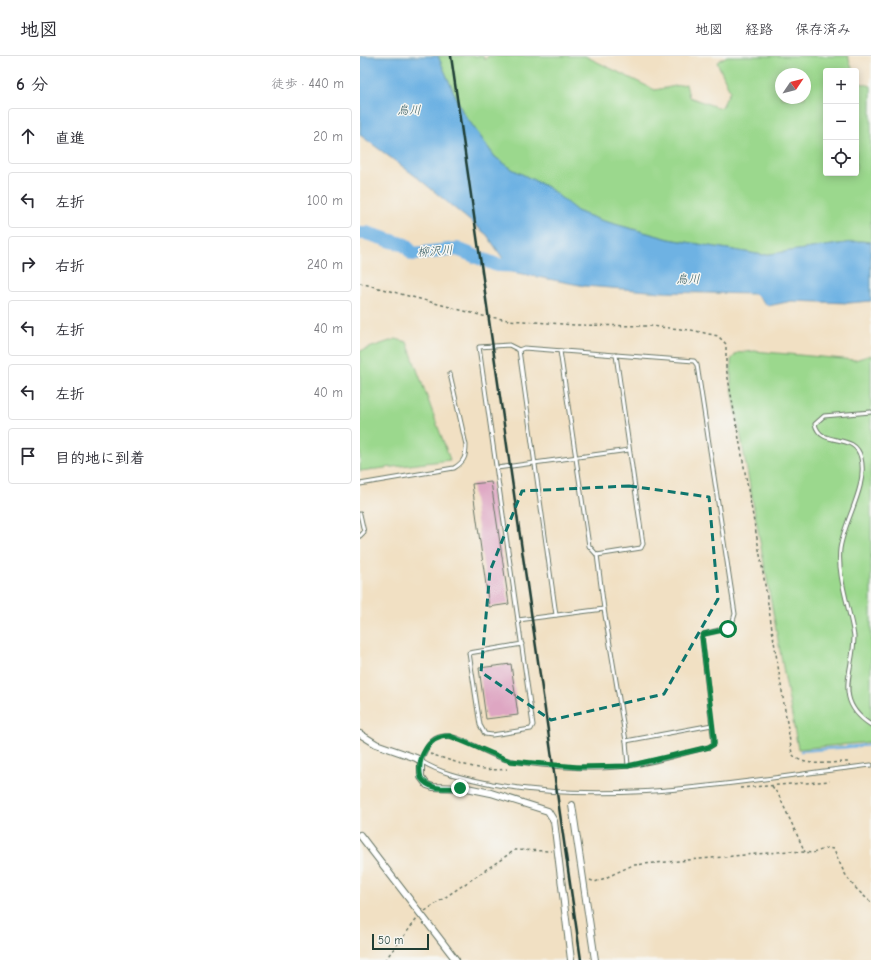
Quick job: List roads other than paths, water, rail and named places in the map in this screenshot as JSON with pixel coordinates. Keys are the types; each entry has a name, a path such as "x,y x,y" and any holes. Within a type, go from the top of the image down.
{"street":[{"path":"360,734 376,744 421,761 421,778 427,785 433,787 467,788 490,793 548,811 554,821 571,960"},
{"path":"572,805 596,960"},
{"path":"360,835 456,960"}],"lane":[{"path":"522,644 470,653 480,726 485,734 492,735 531,729 533,725 522,644 497,468 479,347 510,345 519,350 524,348 694,361 697,365 735,614 731,627 704,634 702,637 714,744 709,747 628,766 578,767 510,761 487,753 467,743 445,736 433,740 424,752 421,761 427,765 464,777 499,785 542,791 593,792 658,791 871,765"},
{"path":"519,350 556,615"},
{"path":"560,351 589,546 597,556 604,609 626,741 628,766"},
{"path":"597,556 641,548 643,544 616,355"},
{"path":"360,484 454,468 461,464 466,456 466,445 450,374"},
{"path":"871,412 824,416 814,424 816,430 825,438 846,440 855,445 861,457 863,469 842,537 840,566 854,636 854,648 848,677 849,698 856,714 871,725"},
{"path":"497,468 629,450"},
{"path":"360,514 364,532 360,536"},
{"path":"518,620 604,609"},
{"path":"626,741 712,725"}],"water":[{"name":"烏川","path":"360,56 438,56 462,111 495,157 512,169 549,188 577,211 600,220 669,239 763,255 860,241 871,242 871,301 849,303 792,301 768,306 755,294 662,292 585,286 512,272 487,235 418,178 360,135"}],"waterway":[{"name":"柳沢川","path":"360,233 366,233 405,245 413,254 457,249 497,265 526,266"},
{"path":"801,751 871,745"}],"railway":[{"path":"451,56 581,960"}]}
